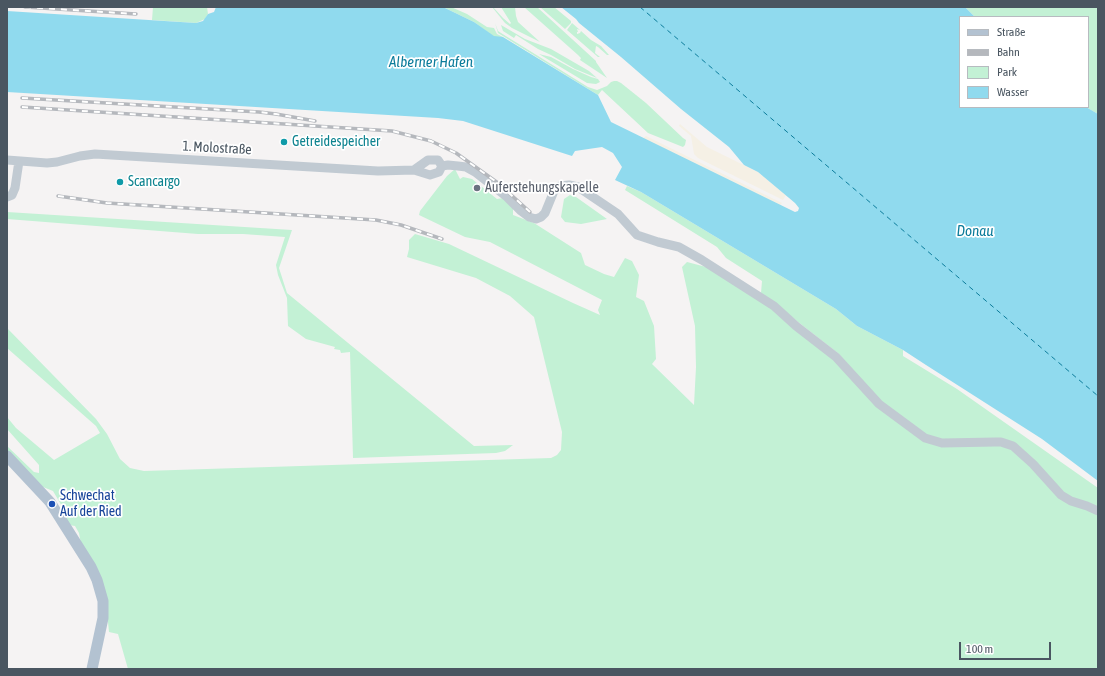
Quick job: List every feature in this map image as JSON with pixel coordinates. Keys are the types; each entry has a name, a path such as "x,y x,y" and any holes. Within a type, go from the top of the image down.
{"main road":[{"path":"7,456 50,502 91,567 97,580 103,601 103,618 92,669"}],"street":[{"name":"1. Molostraße","path":"7,160 57,162 95,154 378,171 414,170 425,174 434,174 439,172 442,166 438,160 428,160 414,170"},
{"path":"7,197 12,195 15,188 19,161"},
{"path":"442,166 458,166 475,172 507,197 521,211 529,217 536,219 545,213 554,191 560,186 569,184 578,187 618,214 637,235 679,247 774,306 800,330 836,357 879,404 925,438 942,443 1001,442 1013,446 1033,464 1061,496 1098,511"}],"green space":[{"path":"153,7 207,7 208,14 205,19 196,23 152,20"},
{"path":"443,7 451,7 467,14 487,27 494,28 497,34 503,37 494,37 474,22"},
{"path":"492,7 510,24 511,23 501,7 515,7 518,22 540,42 505,23"},
{"path":"524,7 537,7 596,61 607,78 580,60 581,58 578,55"},
{"path":"540,7 554,7 571,21 571,23 565,29"},
{"path":"965,7 1098,7 1098,114 1088,108 1089,108 1089,16 974,16"},
{"path":"495,23 498,31 588,87 597,90 614,81 621,83 646,103 686,140 685,145 683,147 648,133 602,90 598,95 498,33"},
{"path":"572,23 580,30 577,29 577,34 581,31 601,46 609,55 596,46 595,53 600,57 598,57 567,30"},
{"path":"501,25 525,39 551,49 589,71 597,78 575,69 516,35 514,38 503,31"},
{"path":"539,54 551,57 573,69 598,79 600,82 596,84 587,83"},
{"path":"455,169 460,179 463,177 472,179 497,199 503,198 513,208 513,215 534,223 581,253 585,265 614,277 625,258 632,261 639,275 636,297 644,301 654,326 656,359 652,364 694,405 696,367 695,326 682,267 687,262 710,268 774,307 852,370 839,354 761,293 762,281 726,258 717,247 625,190 627,186 641,192 836,309 857,326 903,350 903,356 957,389 1098,488 1098,669 128,669 118,634 109,632 106,603 81,544 79,533 75,526 69,525 65,518 63,508 53,491 43,487 7,451 7,446 34,472 39,473 39,465 7,429 7,417 16,428 54,460 100,433 96,426 7,348 7,328 96,419 107,434 120,459 130,468 144,471 551,458 557,455 561,450 562,432 534,317 510,296 476,278 407,257 409,240 415,234 449,244 600,315 598,310 602,300 490,242 465,237 419,215 420,211 447,176"},
{"path":"570,195 576,197 607,219 581,224 565,222 561,217 564,199"},
{"path":"7,212 292,230 279,268 287,293 474,446 513,445 505,451 496,453 353,458 350,352 341,353 340,350 334,349 335,347 306,339 288,326 287,298 278,275 276,265 285,237 243,234 198,234 7,219"}],"sand":[{"path":"680,124 707,147 758,172 786,195 783,200 698,158 694,154 691,136 679,126"},
{"path":"646,136 782,203 780,205 643,138"}],"water":[{"name":"Donau","path":"216,7 445,8 474,22 494,36 503,37 598,95 611,122 795,212 798,211 799,208 795,203 758,172 744,165 729,147 681,109 561,7 965,7 974,16 959,16 959,108 1088,108 1098,114 1098,481 1042,439 903,350 857,326 836,309 641,192 615,180 622,167 613,153 602,147 575,151 572,156 463,121 438,118 7,92 7,11 196,23 203,21 208,14 214,12"}],"ferry route":[{"path":"640,7 1098,396"}],"railway":[{"path":"25,7 136,14"},
{"path":"22,98 259,112 315,121"},
{"path":"22,107 392,131 431,141 456,153 498,183 530,212"},
{"path":"58,196 107,203 376,220 401,225 442,239"}],"place":[{"name":"Getreidespeicher","path":"284,142"},
{"name":"Scancargo","path":"120,182"},
{"name":"Auferstehungskapelle","path":"477,188"},
{"name":"Schwechat Auf der Ried","path":"52,504"}],"water label":[{"name":"Alberner Hafen","path":"431,62"}]}
